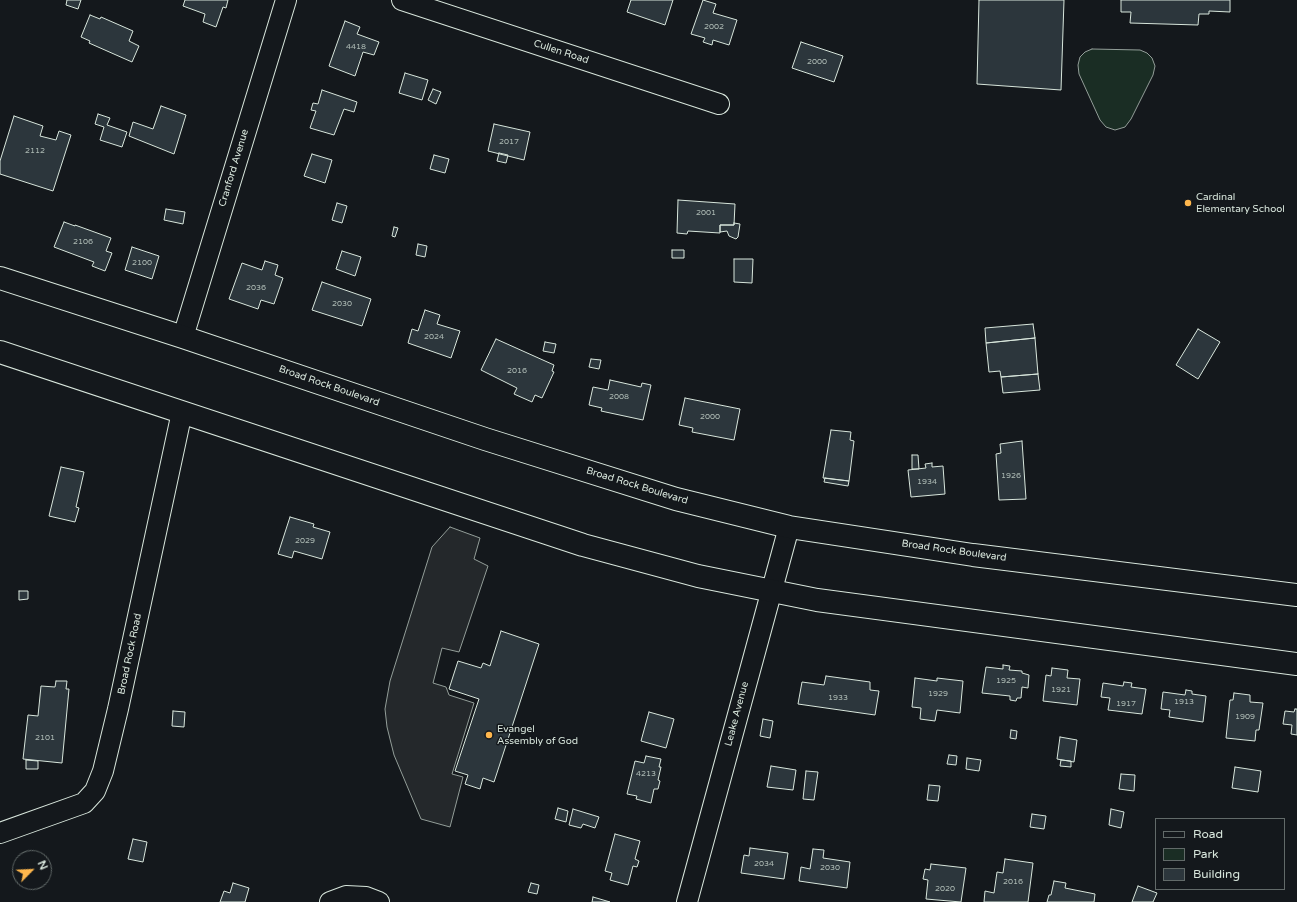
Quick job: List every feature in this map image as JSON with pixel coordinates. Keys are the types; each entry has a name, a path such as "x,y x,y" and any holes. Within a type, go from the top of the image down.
{"main road":[{"name":"Broad Rock Boulevard","path":"0,278 676,499 789,527 973,555 1297,595"},
{"path":"0,352 583,545 698,576 825,601 1297,664"}],"street":[{"name":"Cranford Avenue","path":"183,337 286,0"},
{"name":"Cullen Road","path":"402,0 719,104"},
{"name":"Broad Rock Road","path":"0,833 84,803 95,791 103,771 118,709 182,412"},
{"name":"Leake Avenue","path":"687,902 789,527"},
{"path":"330,902 346,896 366,896 379,902"}],"green space":[{"path":"1092,49 1140,50 1147,53 1152,58 1155,66 1153,75 1131,119 1125,127 1115,130 1106,127 1100,120 1079,74 1078,65 1080,57 1085,52"}],"shaded area":[{"path":"450,527 480,538 474,559 488,566 459,652 442,648 433,683 446,687 449,695 474,703 452,774 463,777 450,827 421,819 394,755 387,727 385,709 390,681 432,547"}],"building":[{"path":"67,0 81,0 78,9 66,5"},
{"path":"185,0 228,0 226,8 223,7 216,27 203,22 205,14 183,6"},
{"path":"631,0 673,0 665,25 627,12"},
{"path":"703,0 716,4 713,13 737,20 729,45 713,40 712,45 703,42 705,38 691,34"},
{"path":"979,0 1064,0 1061,90 977,84"},
{"path":"1121,0 1230,0 1230,12 1209,11 1209,14 1199,14 1198,25 1130,23 1131,12 1121,12"},
{"path":"90,15 100,19 101,17 133,31 129,41 139,46 132,62 89,43 90,41 81,37"},
{"path":"345,21 360,27 357,34 379,42 374,55 363,52 355,76 329,66"},
{"path":"801,42 843,56 834,82 792,68"},
{"path":"405,73 428,80 422,100 399,93"},
{"path":"433,89 441,92 436,104 428,100"},
{"path":"322,90 357,102 354,112 344,109 334,135 310,128 316,111 311,110 313,103 318,104"},
{"path":"161,106 186,115 174,154 129,136 133,122 153,129"},
{"path":"98,114 110,118 107,125 127,132 122,147 100,140 104,127 95,124"},
{"path":"14,116 43,126 40,136 56,140 59,131 71,135 53,191 0,174 0,161"},
{"path":"494,124 530,132 524,160 488,151"},
{"path":"499,153 508,155 506,163 497,161"},
{"path":"312,154 332,160 325,183 304,176"},
{"path":"434,155 449,159 445,173 430,169"},
{"path":"678,200 735,204 734,225 720,225 720,233 688,231 687,234 677,233"},
{"path":"337,203 347,206 342,223 332,220"},
{"path":"166,209 185,212 183,224 164,220"},
{"path":"64,222 111,238 106,251 112,253 105,271 92,266 94,262 54,247"},
{"path":"734,223 740,224 738,237 736,239 729,236 727,231 720,232 720,225 734,225"},
{"path":"394,227 398,228 395,237 392,236"},
{"path":"418,244 427,246 425,257 416,255"},
{"path":"132,247 159,256 152,279 125,270"},
{"path":"672,250 684,250 684,258 672,258"},
{"path":"342,251 361,257 355,276 336,269"},
{"path":"734,259 753,259 752,283 734,282"},
{"path":"265,261 278,265 275,275 283,278 274,304 261,300 258,309 229,299 242,263 262,270"},
{"path":"322,282 371,299 362,326 312,310"},
{"path":"425,310 440,315 437,324 460,331 451,358 408,343 412,329 418,331"},
{"path":"1033,324 1035,338 986,343 985,328"},
{"path":"1198,329 1220,342 1198,379 1176,365"},
{"path":"1035,338 1038,374 1001,377 1000,371 989,372 986,343"},
{"path":"496,339 554,365 552,371 554,372 542,398 535,395 532,402 514,394 517,388 481,370"},
{"path":"545,342 556,344 554,353 543,351"},
{"path":"591,359 601,360 599,369 589,367"},
{"path":"1038,374 1040,390 1003,393 1001,377"},
{"path":"610,380 641,387 642,383 651,385 643,420 601,411 602,408 589,405 593,387 608,390"},
{"path":"685,398 740,409 734,440 692,432 693,428 679,425"},
{"path":"831,430 851,432 850,440 854,441 849,481 823,478"},
{"path":"1022,441 1026,499 999,500 996,454 1001,453 1000,444"},
{"path":"912,455 918,455 919,469 912,469"},
{"path":"932,463 932,467 943,466 945,494 911,497 908,470 926,468 925,464"},
{"path":"61,467 84,472 76,507 79,508 75,522 49,516"},
{"path":"825,478 849,481 848,486 824,482"},
{"path":"290,517 314,524 313,527 330,532 322,559 294,551 292,558 278,554"},
{"path":"19,591 28,591 28,599 19,600"},
{"name":"Evangel Assembly of God","path":"501,631 539,644 494,782 483,778 480,789 465,784 468,775 455,771 479,699 449,689 458,661 481,668 483,663 490,666"},
{"path":"1003,665 1010,666 1009,670 1022,671 1022,673 1029,675 1028,688 1022,687 1021,698 1017,698 1016,701 1010,700 1010,696 982,693 986,667 1003,669"},
{"path":"1052,668 1068,670 1067,678 1080,679 1077,705 1043,701 1046,675 1051,676"},
{"path":"826,676 870,682 870,690 879,691 875,715 798,704 802,682 824,685"},
{"path":"915,678 937,681 937,678 963,681 960,713 937,710 935,721 920,719 921,708 912,707"},
{"path":"56,681 67,681 66,689 69,689 62,763 23,759 28,715 38,716 41,686 55,687"},
{"path":"1124,682 1132,683 1131,687 1146,689 1142,714 1108,710 1110,698 1101,697 1103,683 1123,686"},
{"path":"1186,690 1192,691 1192,694 1206,696 1203,722 1169,717 1170,710 1161,709 1163,692 1185,695"},
{"path":"1234,693 1250,695 1250,702 1263,703 1259,730 1256,730 1255,741 1226,738 1230,700 1233,700"},
{"path":"1295,709 1297,709 1297,735 1291,734 1292,725 1283,724 1285,711 1294,712"},
{"path":"173,711 185,712 184,727 172,726"},
{"path":"649,712 674,719 666,748 641,741"},
{"path":"763,719 773,721 770,738 760,736"},
{"path":"1011,730 1017,731 1016,739 1010,738"},
{"path":"1060,737 1077,740 1074,762 1057,759"},
{"path":"949,755 957,756 956,765 947,764"},
{"path":"646,756 661,759 658,780 660,781 658,789 654,789 651,803 636,799 637,796 627,794 635,761 644,763"},
{"path":"967,758 981,760 979,771 966,769"},
{"path":"26,760 38,761 38,769 26,769"},
{"path":"1061,760 1071,761 1071,767 1060,766"},
{"path":"771,766 796,770 793,790 767,787"},
{"path":"1235,767 1261,771 1258,792 1232,788"},
{"path":"806,771 818,772 814,800 803,799"},
{"path":"1121,774 1135,775 1134,791 1119,789"},
{"path":"929,785 940,786 938,801 927,800"},
{"path":"558,808 568,811 566,822 555,819"},
{"path":"573,809 599,817 595,828 583,824 581,828 569,825"},
{"path":"1111,809 1124,812 1121,828 1109,825"},
{"path":"1032,814 1046,816 1044,829 1030,827"},
{"path":"615,834 640,841 635,859 639,861 637,867 633,866 628,885 610,880 612,873 605,871"},
{"path":"133,839 147,842 143,862 128,859"},
{"path":"750,848 788,853 784,879 741,873 744,855 749,856"},
{"path":"813,849 824,850 823,858 850,862 847,888 799,881 801,867 810,869"},
{"path":"1005,859 1033,863 1028,902 984,902 985,891 994,893 997,872 1003,873"},
{"path":"931,864 966,868 961,902 926,899 928,880 923,879 925,869 930,870"},
{"path":"1054,881 1066,883 1065,888 1095,894 1094,902 1047,902 1049,895 1051,895"},
{"path":"233,883 249,888 245,902 220,902 224,891 230,893"},
{"path":"531,883 539,885 537,894 528,892"},
{"path":"1138,886 1157,893 1153,902 1132,902"},
{"path":"593,897 610,902 592,902"}],"place":[{"name":"Cardinal Elementary School","path":"1188,203"},
{"name":"Evangel Assembly of God","path":"489,735"}]}
